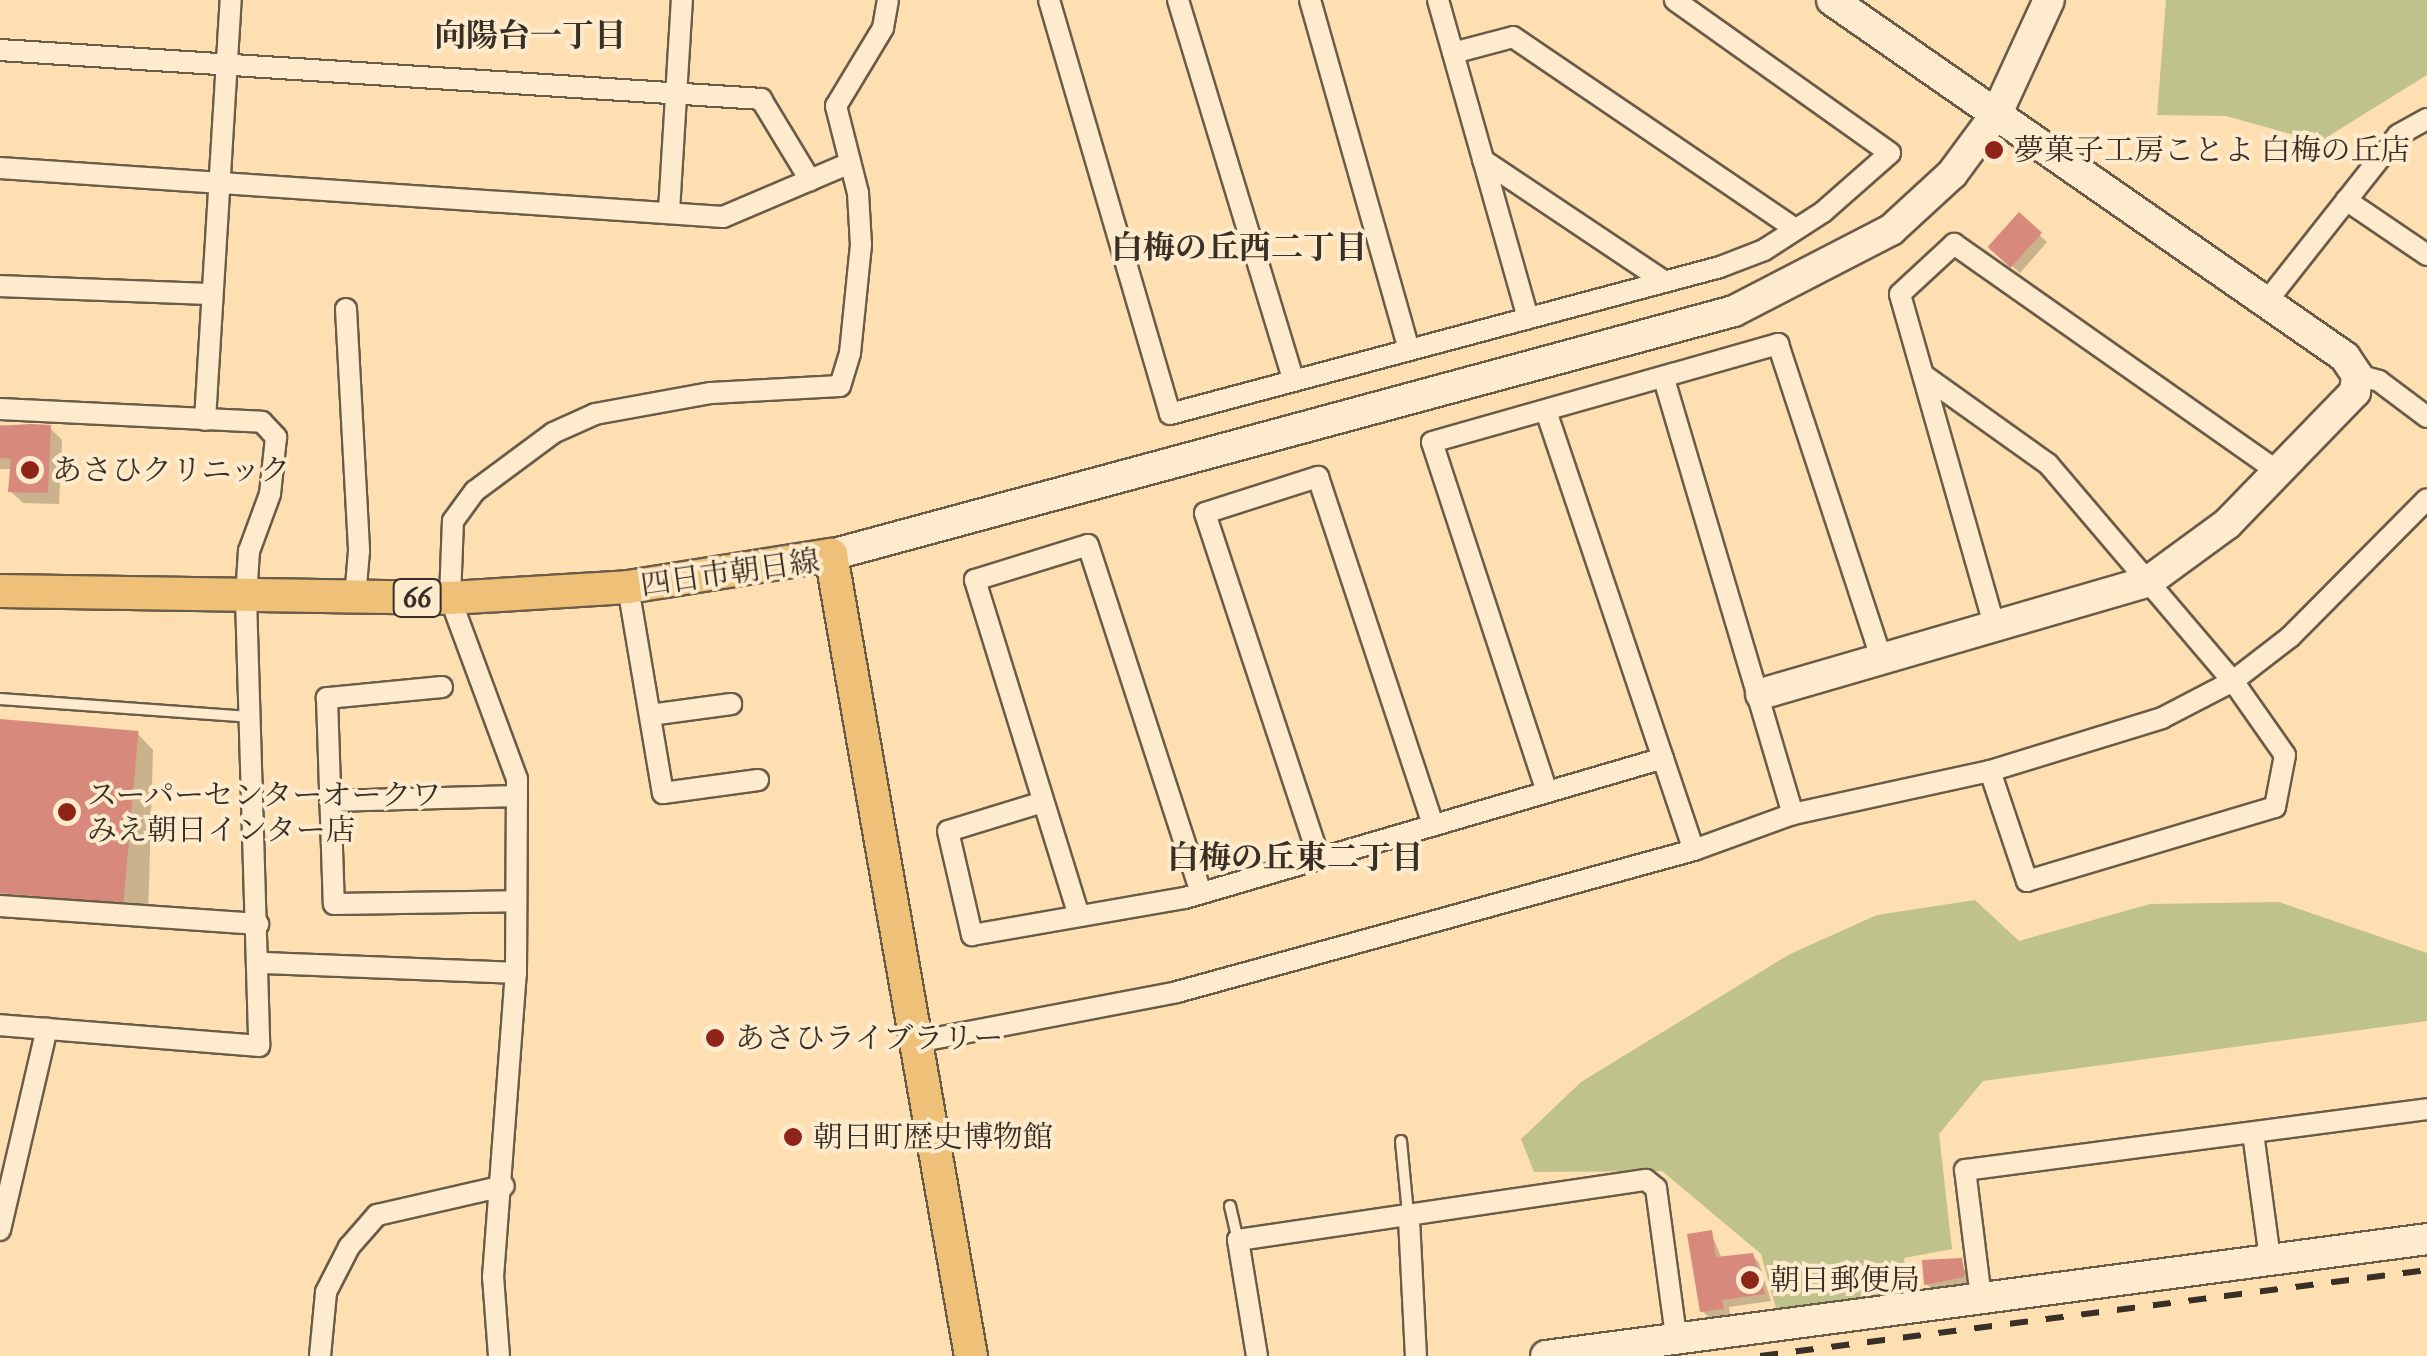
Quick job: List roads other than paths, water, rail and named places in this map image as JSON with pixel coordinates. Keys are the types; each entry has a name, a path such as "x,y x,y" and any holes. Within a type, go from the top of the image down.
{"main road":[{"name":"四日市朝日線","path":"0,591 246,598 450,598 628,586 832,554 970,1356"}],"street":[{"path":"206,420 231,0"},
{"path":"669,211 682,0"},
{"path":"500,1356 493,1277 504,1186 516,973 517,779 450,598 453,521 474,492 553,433 644,401 840,386 850,354 860,245 850,164 836,106 884,28 888,0"},
{"path":"1049,0 1170,414 1665,282 1764,250 1862,184 1890,153 1674,0"},
{"path":"1178,0 1294,381"},
{"path":"1310,0 1409,350"},
{"path":"1438,0 1528,318"},
{"path":"1832,0 2344,356 2357,375 2379,382 2427,416"},
{"path":"832,554 1734,311 1891,230 1952,174 1997,113 2048,0"},
{"path":"1453,53 1513,37 1795,229"},
{"path":"0,50 761,99 810,180"},
{"path":"2267,302 2398,134 2427,119"},
{"path":"1483,160 1665,282"},
{"path":"0,168 723,217 850,164"},
{"path":"2346,200 2427,254"},
{"path":"1996,628 1900,294 1954,244 2278,472"},
{"path":"0,286 212,294"},
{"path":"346,309 359,552 354,598"},
{"path":"1547,792 1432,442 1778,344 1882,662"},
{"path":"1761,694 1882,662 2149,581 2227,524 2355,392 2357,375"},
{"path":"1926,376 2048,464 2232,681 2285,755 2276,807 2027,880 1990,770"},
{"path":"1664,379 1761,694 1793,814"},
{"path":"0,409 262,422 276,437 270,494 249,551 246,598 261,963 259,1046 0,1025"},
{"path":"1546,411 1694,850"},
{"path":"1319,858 1205,513 1318,477 1433,825"},
{"path":"916,1042 1177,992 1694,850 1793,814 1990,770 2162,718 2232,681 2290,638 2427,499"},
{"path":"1078,916 975,580 1088,544 1201,893"},
{"path":"628,586 663,793 758,780"},
{"path":"442,687 327,698 334,904 516,901"},
{"path":"650,714 730,704"},
{"path":"1043,802 948,832 972,934 1201,893 1662,758"},
{"path":"330,800 517,796"},
{"path":"0,906 258,924"},
{"path":"261,963 516,973"},
{"path":"0,1230 10,1145 47,1028"},
{"path":"1981,1298 1965,1170 2427,1109"},
{"path":"2253,1132 2270,1259"},
{"path":"1257,1356 1238,1240 1408,1220 1646,1180 1656,1188 1676,1336"},
{"path":"320,1356 326,1292 349,1246 378,1215 504,1186"},
{"path":"1408,1220 1416,1356"},
{"path":"1546,1356 2427,1238"}],"lane":[{"path":"0,700 250,718"},
{"path":"1401,1141 1408,1220"},
{"path":"1230,1206 1238,1240"}],"railway":[{"path":"1760,1356 2427,1270"}],"place":[{"name":"夢菓子工房ことよ 白梅の丘店","path":"1994,150"},
{"name":"あさひクリニック","path":"30,470"},
{"name":"スーパーセンターオークワ みえ朝日インター店","path":"67,812"},
{"name":"あさひライブラリー","path":"715,1038"},
{"name":"朝日町歴史博物館","path":"793,1137"},
{"name":"朝日郵便局","path":"1750,1280"}],"district":[{"name":"向陽台一丁目","path":"530,36"},
{"name":"白梅の丘西二丁目","path":"1239,248"},
{"name":"白梅の丘東二丁目","path":"1295,858"}]}
